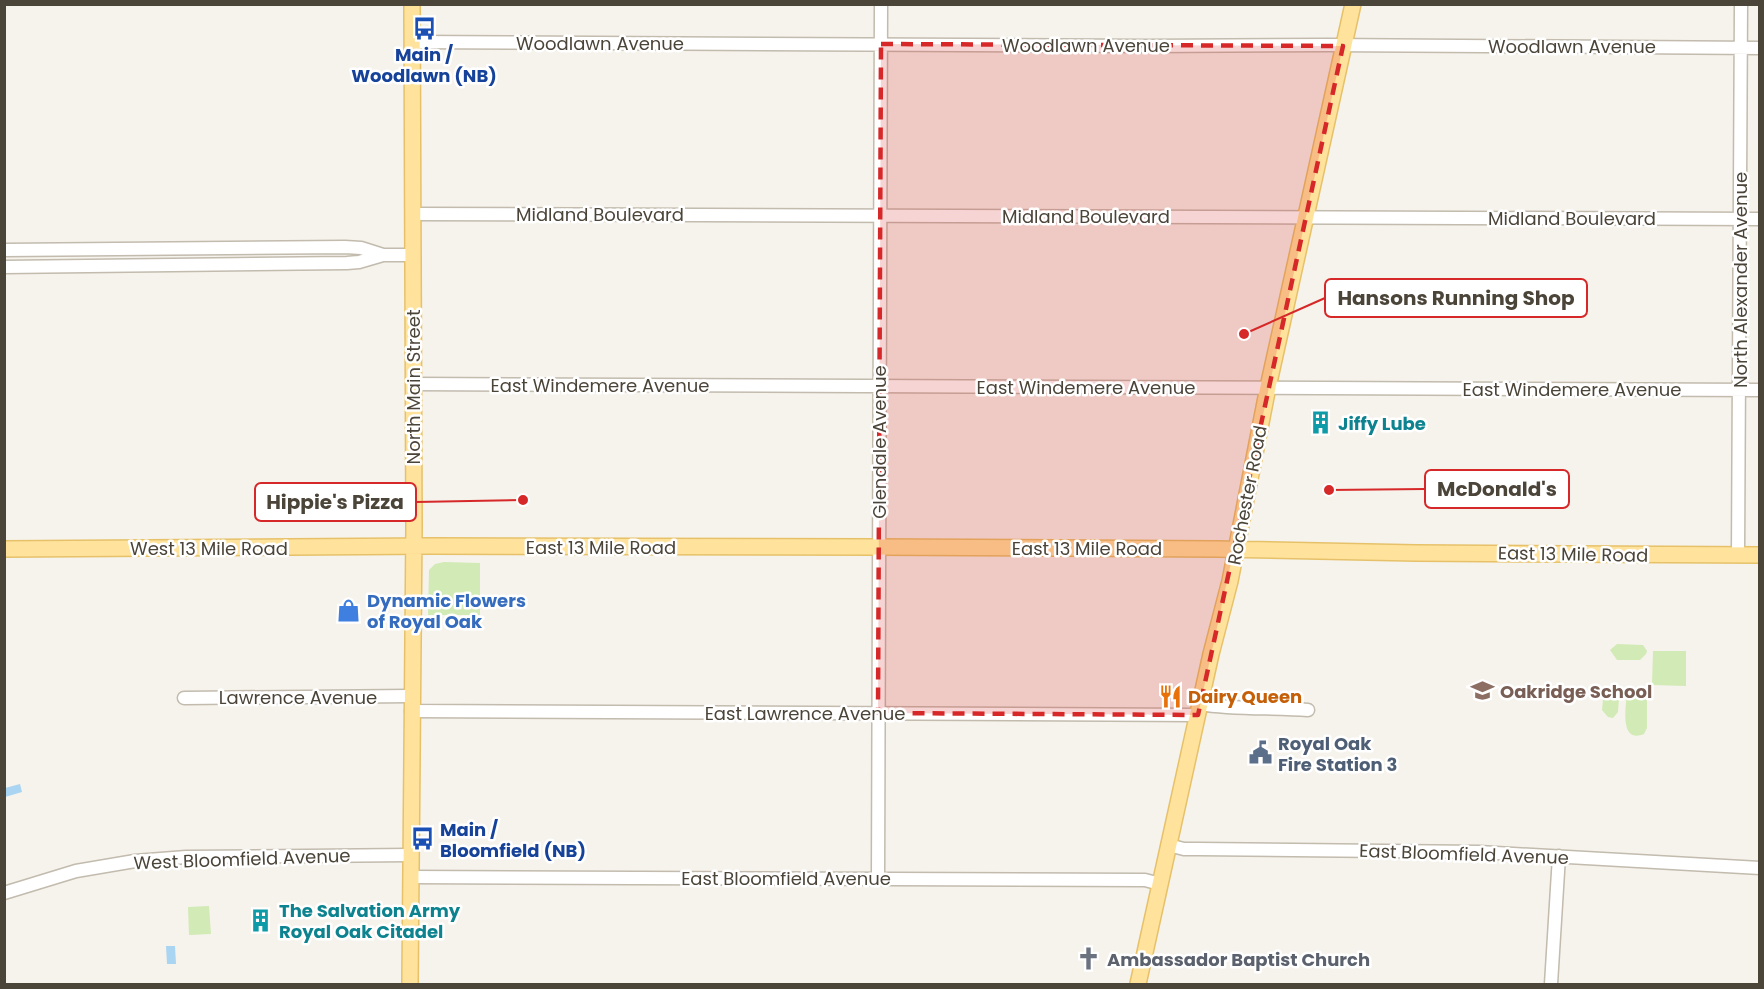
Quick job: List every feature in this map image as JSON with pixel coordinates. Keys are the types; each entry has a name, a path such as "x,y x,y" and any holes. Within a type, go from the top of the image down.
{"main road":[{"name":"North Main Street","path":"410,984 414,546 412,4"},
{"name":"Rochester Road","path":"1138,984 1237,549 1268,387 1353,4"},
{"name":"East 13 Mile Road","path":"414,546 1237,549 1416,553 1760,555"},
{"name":"West 13 Mile Road","path":"4,549 414,546"}],"street":[{"name":"Glendale Avenue","path":"878,879 881,4"},
{"name":"North Alexander Avenue","path":"1738,555 1741,4"},
{"name":"Woodlawn Avenue","path":"412,42 1760,48"},
{"name":"Midland Boulevard","path":"413,214 1760,219"},
{"path":"4,250 345,247 361,248 382,255"},
{"path":"165,249 165,266"},
{"path":"4,267 347,263 382,255 413,255"},
{"name":"East Windemere Avenue","path":"413,384 1760,390"},
{"name":"Lawrence Avenue","path":"184,698 411,704"},
{"name":"East Lawrence Avenue","path":"411,704 878,713 1199,710 1219,707 1308,710"},
{"name":"East Bloomfield Avenue","path":"1168,845 1191,849 1434,850 1760,868"},
{"name":"West Bloomfield Avenue","path":"4,893 76,871 135,861 186,857 411,855"},
{"path":"1551,984 1559,856"},
{"name":"East Bloomfield Avenue","path":"411,877 1144,880 1160,884"}],"highlighted area":[{"path":"881,44 1343,46 1198,715 878,713"}],"green space":[{"path":"480,563 480,615 428,615 429,570 435,564"},
{"path":"1617,644 1643,645 1647,651 1640,660 1617,660 1610,650"},
{"path":"1653,651 1686,651 1686,686 1652,685"},
{"path":"1608,692 1613,692 1619,698 1618,712 1613,718 1608,717 1602,710 1603,699"},
{"path":"1627,693 1647,694 1647,728 1644,734 1636,736 1627,729 1625,714"},
{"path":"209,906 211,934 189,935 188,907"}],"water":[{"path":"20,784 22,792 5,797 5,788"},
{"path":"166,946 175,946 176,964 167,964"}],"place":[{"name":"Main / Woodlawn (NB)","path":"424,28"},
{"name":"Hansons Running Shop","path":"1244,334"},
{"name":"Jiffy Lube","path":"1320,423"},
{"name":"McDonald's","path":"1329,490"},
{"name":"Hippie's Pizza","path":"523,500"},
{"name":"Dynamic Flowers of Royal Oak","path":"349,610"},
{"name":"Oakridge School","path":"1482,691"},
{"name":"Dairy Queen","path":"1170,696"},
{"name":"Royal Oak Fire Station 3","path":"1260,753"},
{"name":"Main / Bloomfield (NB)","path":"422,839"},
{"name":"The Salvation Army Royal Oak Citadel","path":"261,920"},
{"name":"Ambassador Baptist Church","path":"1089,959"}]}
